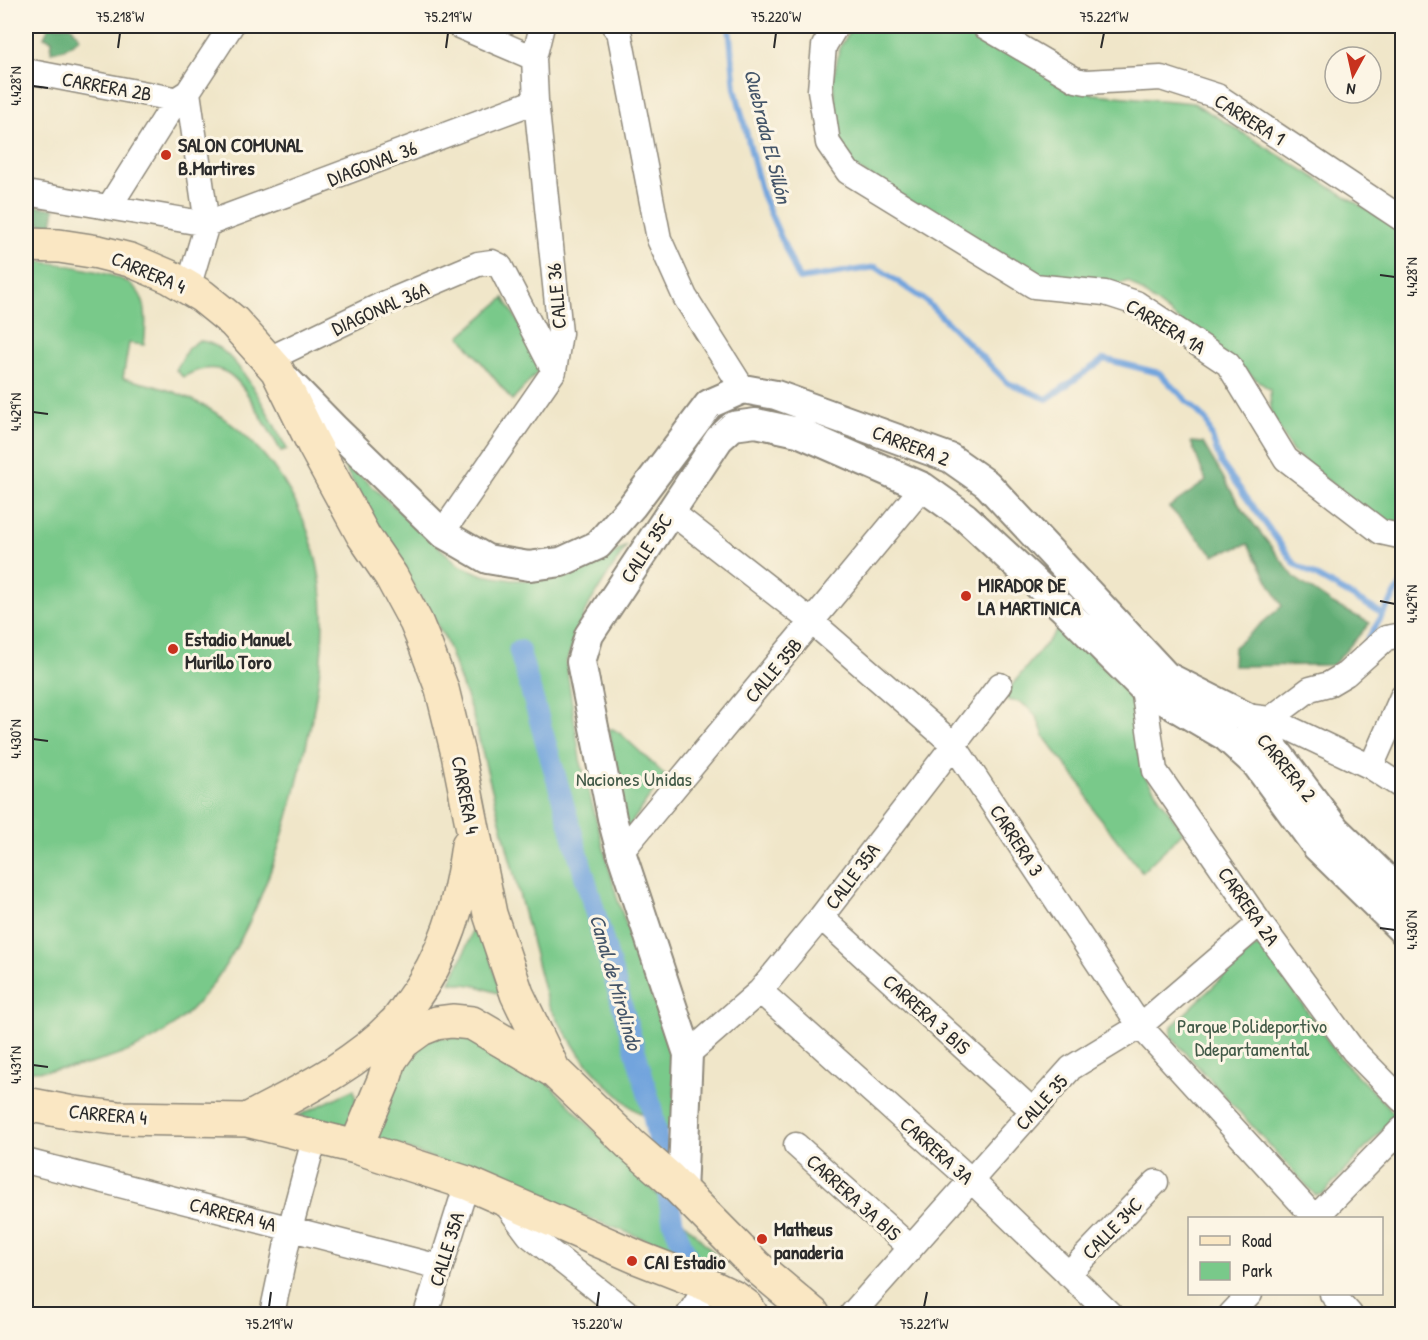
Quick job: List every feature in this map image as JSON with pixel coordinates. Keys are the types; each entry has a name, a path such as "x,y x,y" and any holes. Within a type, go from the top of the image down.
{"main road":[{"name":"CARRERA 4","path":"26,245 59,246 98,252 150,268 188,288 234,322 273,365 352,515 391,576 416,622 442,689 468,801 490,914 518,994 554,1071 676,1186 756,1266 813,1314"},
{"path":"247,1120 317,1082 357,1055 394,1025 420,989 442,951 462,887 468,844 468,801"},
{"path":"356,1147 390,1060 403,1042 428,1026 452,1021 472,1023 554,1071"},
{"name":"CARRERA 4","path":"26,1104 117,1118 247,1120 356,1147 467,1183 724,1295"},
{"path":"26,1131 34,1127 117,1118"},
{"path":"724,1295 747,1297 757,1290 761,1278 756,1266"}],"street":[{"path":"109,207 231,26"},
{"path":"459,26 534,58"},
{"name":"CALLE 36","path":"442,533 555,371 560,333 536,101 534,58 542,26"},
{"path":"615,26 619,31 659,239 685,297 744,388"},
{"name":"CARRERA 1A","path":"836,26 824,46 820,90 828,143 848,172 1034,286 1105,293 1136,303 1228,364 1286,459 1381,532 1401,533"},
{"name":"CARRERA 1","path":"984,26 1076,80 1086,82 1161,78 1217,96 1402,219"},
{"name":"CARRERA 2B","path":"26,71 184,98"},
{"path":"184,98 207,224 188,288"},
{"name":"DIAGONAL 36","path":"207,224 536,101"},
{"path":"26,193 207,224"},
{"name":"DIAGONAL 36A","path":"273,365 381,305 478,264 492,262 500,266 555,371"},
{"name":"CARRERA 4","path":"273,365 333,428 442,533 487,559 529,566 561,562"},
{"name":"CALLE 35C","path":"561,562 598,545 632,506 708,404 744,388"},
{"name":"CARRERA 2","path":"744,388 776,395 950,458 987,484 1166,676 1258,718 1274,748 1335,829 1402,894"},
{"name":"CARRERA 2","path":"719,439 733,426 756,423 798,432 923,487 965,517 1064,609 1143,688 1225,736 1257,765 1317,847 1402,930"},
{"name":"CALLE 35C","path":"621,852 612,818 581,662 589,635 719,439"},
{"name":"CALLE 35B","path":"621,852 923,487"},
{"name":"CARRERA 3","path":"670,511 812,622 953,744 1140,1026 1314,1217"},
{"path":"1258,718 1310,689 1329,684 1346,674 1386,638 1402,635"},
{"name":"CALLE 35A","path":"688,1054 760,991 821,917 1000,685"},
{"name":"CARRERA 2A","path":"1143,688 1155,771 1353,1050 1402,1100"},
{"path":"1371,767 1402,698"},
{"path":"1258,718 1371,767 1402,787"},
{"path":"621,852 688,1054 676,1186"},
{"name":"CARRERA 3 BIS","path":"821,917 1033,1111"},
{"name":"CALLE 35","path":"852,1314 1071,1068 1140,1026 1260,922"},
{"name":"CARRERA 3A","path":"760,991 971,1180 1110,1314"},
{"path":"1316,1217 1402,1129"},
{"path":"272,1314 290,1229 315,1136"},
{"name":"CARRERA 3A BIS","path":"796,1145 911,1248"},
{"name":"CARRERA 4A","path":"26,1161 440,1267"},
{"name":"CALLE 34C","path":"1068,1274 1156,1182"},
{"name":"CALLE 35A","path":"426,1314 467,1183"},
{"path":"502,1198 530,1235 629,1314"},
{"path":"689,1314 724,1295"},
{"path":"1231,1314 1248,1295"},
{"path":"1334,1295 1350,1314"}],"green space":[{"path":"49,26 71,26 80,38 64,49 51,52 52,40 44,37"},
{"path":"853,26 981,26 1093,94 1194,103 1402,231 1402,516 1398,524 1379,523 1292,451 1271,413 1270,390 1128,281 1111,287 1036,278 851,165 839,142 833,79 840,47"},
{"path":"26,204 55,209 51,230 38,222 27,220 26,229"},
{"name":"Estadio Manuel Murillo Toro","path":"26,262 56,264 103,273 129,283 137,290 145,311 144,345 129,343 123,378 174,392 207,407 237,428 262,453 283,481 300,513 313,547 320,582 323,618 321,663 314,707 294,795 265,886 237,946 201,998 180,1020 164,1032 127,1052 107,1059 87,1065 46,1071 26,1071"},
{"path":"504,298 544,365 512,400 460,336"},
{"path":"198,341 212,344 226,353 238,367 261,401 287,449 281,451 250,398 228,373 208,368 183,377 176,370 188,348"},
{"path":"1191,442 1203,443 1240,506 1295,578 1333,604 1370,623 1333,665 1233,666 1234,647 1282,606 1248,544 1214,555 1169,507 1206,481"},
{"path":"346,463 459,565 483,575 512,580 544,580 570,576 595,566 627,545 586,609 566,663 580,759 618,901 666,1036 675,1080 673,1134 632,1108 605,1083 580,1055 548,1005 472,713 445,638 401,567 344,466"},
{"path":"1061,625 1122,686 1131,700 1134,734 1144,775 1183,832 1142,872 1095,812 1082,786 1045,738 1031,710 1020,702 1007,700 1003,696"},
{"name":"Naciones Unidas","path":"609,729 621,734 665,775 627,829"},
{"path":"477,914 501,994 477,986 450,982 464,954"},
{"name":"Parque Polideportivo Ddepartamental","path":"1254,947 1262,947 1340,1058 1396,1115 1323,1194 1315,1195 1171,1037 1172,1026"},
{"path":"469,1036 545,1080 715,1254 716,1262 710,1264 376,1137 403,1064 427,1038"},
{"path":"354,1089 360,1128 298,1116"}],"waterway":[{"name":"Quebrada El Sillón","path":"729,26 735,88 762,194 799,279 876,267 926,301 1008,383 1047,399 1104,359 1159,373 1206,420 1221,463 1295,564 1383,614"},
{"name":"Quebrada El Sillón","path":"1365,644 1402,583"},
{"name":"Canal de Mirolindo","path":"519,650 651,1105 673,1222 710,1314"}],"place":[{"name":"SALON COMUNAL B.Martires","path":"166,155"},
{"name":"MIRADOR DE LA MARTINICA","path":"966,596"},
{"name":"Estadio Manuel Murillo Toro","path":"173,649"},
{"name":"Matheus panaderia","path":"762,1239"},
{"name":"CAI Estadio","path":"632,1261"}]}
